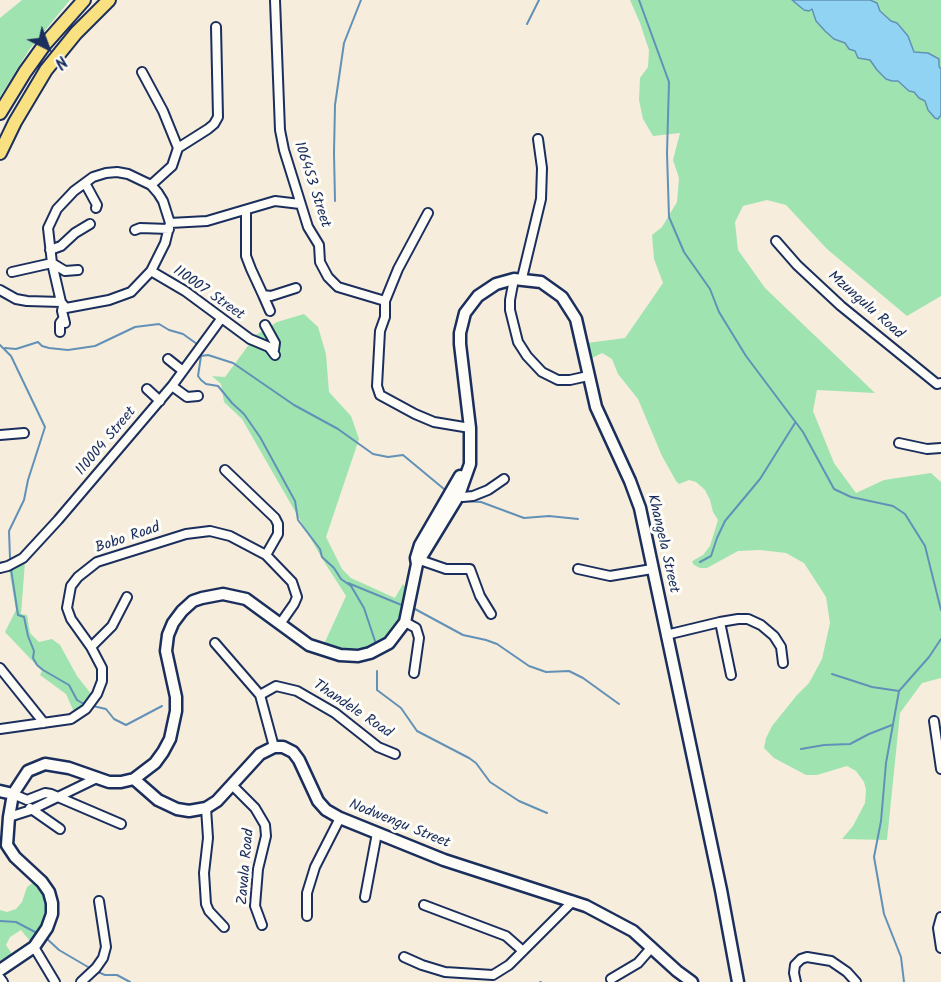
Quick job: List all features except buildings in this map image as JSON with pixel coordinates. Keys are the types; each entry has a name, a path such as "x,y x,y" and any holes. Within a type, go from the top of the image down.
{"main road":[{"path":"0,113 45,44 84,0"},
{"path":"0,153 19,114 46,70 76,33 109,0"}],"street":[{"name":"106453 Street","path":"275,0 280,130 300,204 308,227 319,245 320,262 333,282 343,289 385,301"},
{"path":"151,185 172,165 178,148 214,124 218,117 216,27"},
{"path":"141,72 163,111 178,148"},
{"path":"538,139 542,168 541,198 510,300 510,310 518,342 526,356 542,372 558,380 588,376"},
{"path":"0,290 16,299 62,304 66,308 125,295 151,272 165,243 170,226 163,201 151,185 128,174 117,172 98,175 63,202 52,218 48,228 50,250 62,304 64,320 60,323 60,332"},
{"path":"85,183 97,205 96,208"},
{"path":"135,230 207,221 275,201 300,204"},
{"path":"246,210 246,256 270,311"},
{"path":"428,213 398,269 385,301 385,316 380,331 376,366 377,386 380,395 434,422 470,428"},
{"path":"50,250 61,246 75,233 90,224"},
{"name":"Mzungulu Road","path":"776,241 797,265 841,306 939,383"},
{"path":"12,272 52,262 65,271 78,270"},
{"name":"110007 Street","path":"151,272 184,291 250,339 275,352 274,339 264,326"},
{"path":"0,970 34,947 47,928 52,914 49,892 7,846 9,817 14,794 28,771 45,764 121,782 134,779 155,763 170,739 176,711 176,697 166,651 173,623 182,611 202,598 223,594 246,599 309,645 340,655 358,656 375,651 389,643 405,622 418,561 427,533 455,494 471,445 460,354 462,322 478,296 496,284 518,279"},
{"name":"Khangela Street","path":"518,279 541,282 553,288 570,307 581,333 588,376 600,417 636,494 737,980"},
{"path":"263,295 271,296 296,288"},
{"name":"110004 Street","path":"0,568 16,562 37,544 160,401 221,319"},
{"path":"168,359 183,371"},
{"path":"939,383 941,393"},
{"path":"172,386 187,398 198,396"},
{"path":"147,389 160,401"},
{"path":"0,435 24,433"},
{"path":"900,442 927,449 941,448"},
{"path":"225,470 275,518 278,524 278,534 266,555"},
{"path":"455,494 467,497 481,493 504,479"},
{"name":"Bobo Road","path":"0,729 63,721 78,716 97,694 102,681 102,668 91,647 71,619 67,608 71,586 78,577 98,562 186,534 210,531 230,536 266,555 297,590 294,604 280,624"},
{"path":"418,561 446,569 470,569 480,596 491,614"},
{"path":"578,569 610,576 652,569"},
{"path":"91,647 112,626 127,597"},
{"path":"666,635 720,622 748,619 762,624 778,642 783,663"},
{"path":"405,622 416,628 419,638 414,674"},
{"path":"720,622 731,675"},
{"path":"134,779 158,800 177,809 189,811 206,808 217,801 260,754 274,747 260,695 215,643"},
{"path":"0,668 44,723"},
{"name":"Thandele Road","path":"260,695 276,686 297,690 335,713 378,747 395,754"},
{"path":"933,721 941,769"},
{"name":"Nodwengu Street","path":"274,747 283,747 299,760 318,801 326,810 340,818 444,860 573,901 614,920 633,931 692,982"},
{"path":"9,817 31,810 97,778"},
{"name":"Zavala Road","path":"232,785 261,816 265,825 266,836 258,869 255,906 262,925"},
{"path":"0,791 14,794 24,800 31,810 60,829"},
{"path":"24,800 45,794 57,796 121,824"},
{"path":"206,808 208,838 204,873 206,904 209,911 224,927"},
{"path":"307,916 307,893 315,867 340,818"},
{"path":"365,897 377,833"},
{"path":"86,980 103,958 106,947 99,901"},
{"path":"404,957 445,972 493,975 501,972 573,901"},
{"path":"424,905 506,936 523,951"},
{"path":"941,916 938,928 941,948"},
{"path":"34,947 55,982"},
{"path":"611,980 638,963 652,947"},
{"path":"796,982 795,965 807,957 831,962 847,972 856,982"},
{"path":"0,978 3,982"},
{"path":"724,982 737,980"}],"green space":[{"path":"22,0 70,0 29,50 0,97 0,18"},
{"path":"630,0 941,0 941,296 907,316 827,249 786,205 767,200 743,206 735,222 738,250 765,288 875,393 817,390 813,411 834,463 856,493 884,480 931,473 941,482 941,678 922,683 900,713 887,840 842,839 853,826 865,803 864,782 856,771 847,766 817,775 806,775 774,758 764,748 772,726 809,683 822,659 830,623 826,597 804,563 786,553 760,550 738,551 707,568 694,565 692,562 703,555 710,546 718,520 705,490 696,482 689,480 679,484 676,481 662,456 638,399 618,374 612,359 602,353 590,359 587,343 625,338 663,283 654,259 652,235 662,227 677,202 679,178 673,160 680,133 653,136 643,119 639,100 640,78 648,67 649,50"},
{"path":"304,314 318,327 326,354 329,392 351,416 359,439 326,537 342,569 351,578 395,598 403,584 406,588 401,615 395,626 382,640 363,648 343,649 324,644 346,596 242,419 224,402 221,384 212,376 225,377 256,335 277,322"},
{"path":"25,562 21,614 27,615 30,633 39,642 52,639 60,645 77,676 92,695 76,713 66,694 40,675 42,671 5,632 16,610 9,569"},
{"path":"34,882 45,901 46,912 43,923 32,939 29,940 21,930 10,937 6,945 12,954 0,961 0,910 7,912 16,909 22,902 27,887"}],"water":[{"path":"792,0 870,0 877,3 880,11 891,21 897,23 908,36 914,52 928,53 939,59 941,115 938,119 928,110 925,101 914,92 909,91 898,81 886,79 870,60 858,58 855,51 825,31 816,21 812,9 804,10"}],"waterway":[{"path":"335,201 335,105 344,43 361,0"},
{"path":"527,24 539,0"},
{"path":"639,0 669,82 667,153 669,217 684,252 710,289 719,312 746,356 803,432 834,489 851,497 893,506 905,514 925,546 941,610"},
{"path":"5,348 16,349 38,342 49,348 68,350 95,346 135,327 159,324 183,334 197,344"},
{"path":"0,345 11,356 45,427 24,500 9,531 10,558"},
{"path":"375,641 364,608 351,586 341,579 334,568 322,557 320,549 298,520 295,501 260,437 244,414 218,386 206,384 198,376 201,356 208,355 233,363 294,405 338,429 373,454 388,457 403,455 444,489"},
{"path":"700,562 711,556 725,521 760,479 795,423"},
{"path":"462,501 481,502 524,518 549,516 578,519"},
{"path":"11,569 18,615 24,617 34,651 33,658 43,670 69,685 77,700 84,704"},
{"path":"348,583 404,606"},
{"path":"415,609 463,635 497,644 529,666 546,672 569,671 583,678 619,704"},
{"path":"904,982 901,957 884,914 874,857 881,821 886,763 899,691 929,657 941,639"},
{"path":"377,671 377,690 401,708 417,731 469,758 476,763 490,782 519,801 547,813"},
{"path":"832,674 872,687 899,691"},
{"path":"93,706 106,709 114,719 126,725 162,706"},
{"path":"801,749 850,744 892,725"},
{"path":"0,921 16,922 37,933"},
{"path":"45,937 59,950 88,967"},
{"path":"98,972 105,975 117,975 130,982"}]}
